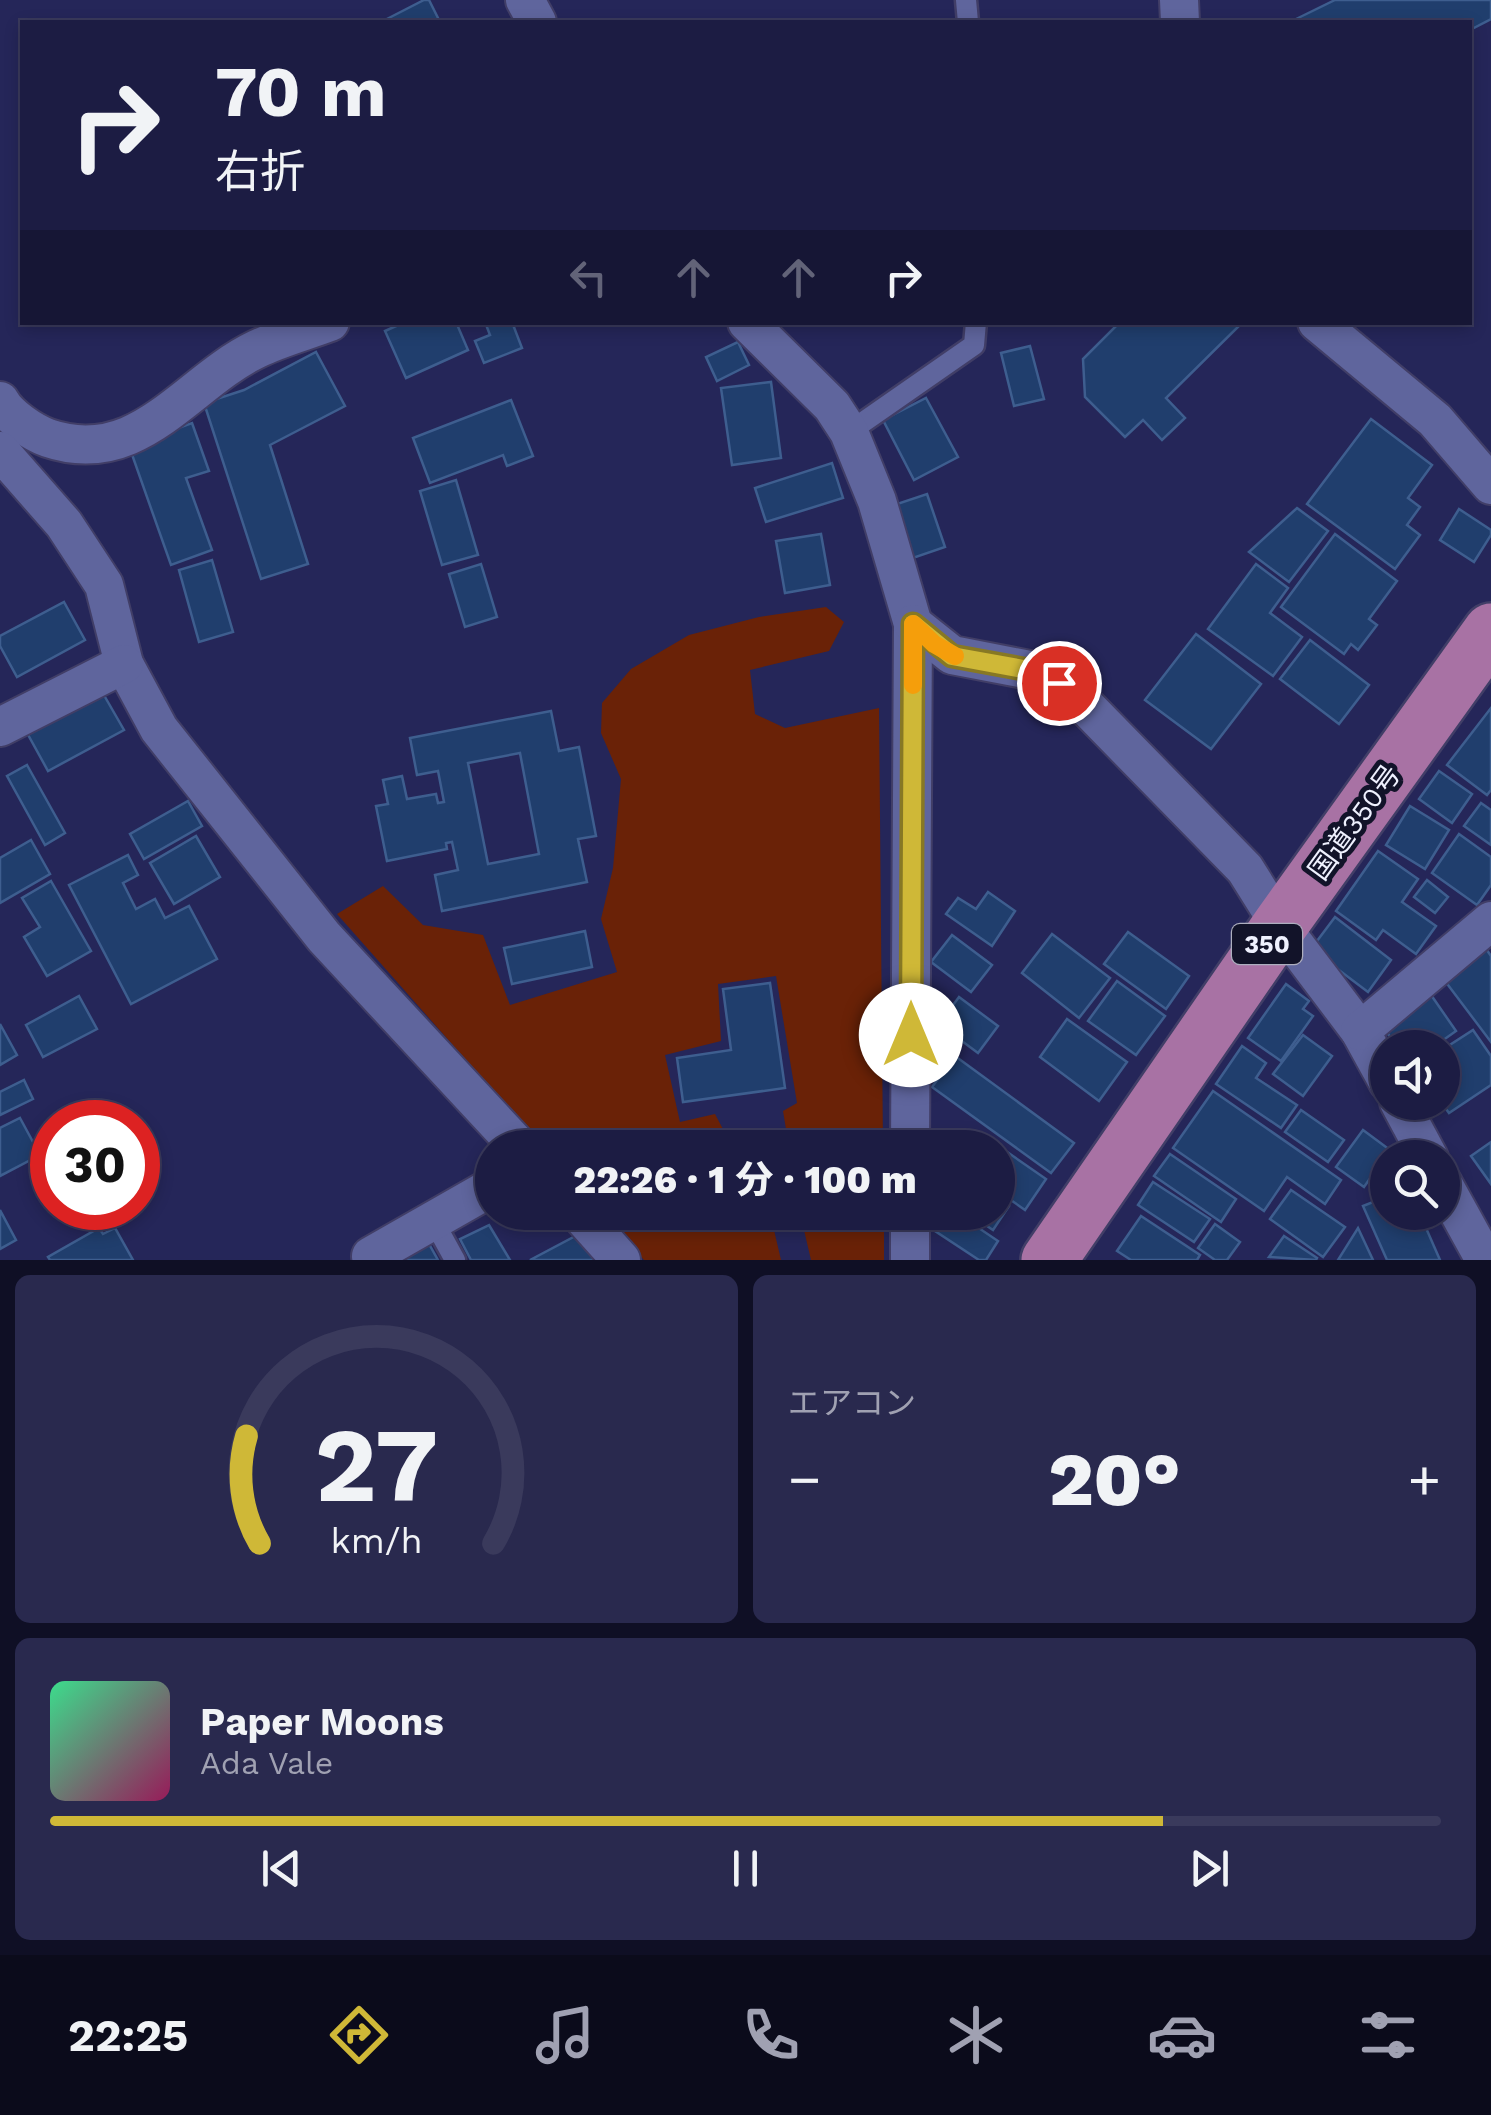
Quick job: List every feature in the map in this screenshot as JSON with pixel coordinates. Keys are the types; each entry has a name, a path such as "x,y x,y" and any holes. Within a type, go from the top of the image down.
{"highway":[{"name":"国道350号","path":"1048,1260 1280,925 1491,631"}],"street":[{"path":"0,401 39,434 69,444 122,442 256,349 322,325"},
{"path":"750,325 832,406 849,432 877,501 913,624 910,1130"},
{"path":"1320,325 1435,420 1491,485"},
{"path":"0,451 64,524 104,585 124,664 160,728 324,937 503,1130"},
{"path":"913,624 952,656 1040,672 1076,696 1245,869 1280,925 1370,1049"},
{"path":"0,727 124,664"},
{"path":"1360,1031 1491,921"},
{"path":"373,1260 370,1256 475,1197"},
{"path":"1460,1214 1486,1260"},
{"path":"594,1230 621,1260"},
{"path":"910,1230 910,1260"}],"lane":[{"path":"849,432 974,345 976,325"},
{"path":"433,1220 456,1260"}],"shaded area":[{"path":"826,607 844,622 829,651 750,670 755,714 785,728 879,708 883,1130 786,1130 783,1111 797,1103 776,976 718,984 721,1041 665,1055 680,1122 715,1114 723,1130 528,1130 337,914 383,886 423,925 483,935 510,1005 617,972 601,919 613,868 621,779 601,733 602,703 631,669 689,635 759,617"},
{"path":"617,1230 774,1230 781,1260 644,1260"},
{"path":"804,1230 884,1230 884,1260 811,1260"}],"building":[{"path":"429,0 439,20 385,20"},
{"path":"1335,0 1491,0 1491,19 1472,29 1472,20 1294,20"},
{"path":"398,325 457,325 468,350 406,378 385,331"},
{"path":"486,325 513,325 522,348 484,363 475,341 490,335"},
{"path":"1117,325 1240,325 1166,398 1185,418 1162,440 1143,420 1125,437 1085,397 1083,359"},
{"path":"738,342 749,365 717,381 706,357"},
{"path":"1030,346 1044,399 1014,406 1001,353"},
{"path":"316,352 345,406 270,445 308,564 261,579 204,403 244,390"},
{"path":"771,382 781,458 732,465 721,388"},
{"path":"926,398 958,457 914,480 883,420"},
{"path":"511,400 533,456 507,466 503,455 430,483 413,438"},
{"path":"1371,419 1432,465 1408,498 1420,507 1407,525 1420,535 1395,569 1307,504"},
{"path":"192,423 209,471 186,478 212,550 171,565 129,446"},
{"path":"832,463 843,498 766,522 755,488"},
{"path":"456,480 478,555 442,565 420,491"},
{"path":"927,494 945,547 910,559 891,506"},
{"path":"1297,508 1328,531 1289,582 1249,552"},
{"path":"1459,509 1491,530 1474,562 1440,540"},
{"path":"821,534 830,585 785,593 776,541"},
{"path":"1335,534 1397,581 1369,619 1377,625 1358,650 1351,644 1344,654 1281,607"},
{"path":"212,560 233,632 199,642 179,570"},
{"path":"481,564 497,617 465,627 449,574"},
{"path":"1256,564 1288,588 1270,613 1302,637 1273,676 1208,629"},
{"path":"64,602 85,640 17,677 0,646 0,636"},
{"path":"1196,634 1261,684 1211,749 1145,700"},
{"path":"1310,640 1369,685 1339,724 1280,679"},
{"path":"101,690 124,730 48,771 26,731"},
{"path":"1491,708 1491,790 1487,795 1447,765"},
{"path":"551,711 559,751 579,747 596,836 578,839 587,882 442,911 435,875 458,870 452,842 446,843 447,849 387,861 376,806 388,804 383,780 402,776 407,799 436,794 438,803 444,802 438,771 417,775 410,738","holes":["520,753 539,854 488,864 468,763"]},
{"path":"27,765 65,833 45,845 7,776"},
{"path":"1439,771 1472,794 1452,823 1419,799"},
{"path":"188,801 202,826 144,859 130,834"},
{"path":"1481,803 1491,810 1491,845 1464,826"},
{"path":"1410,806 1449,830 1425,869 1386,845"},
{"path":"1459,834 1491,857 1491,885 1477,905 1432,873"},
{"path":"196,836 220,877 174,904 150,863"},
{"path":"31,840 50,874 0,903 0,858"},
{"path":"1378,851 1418,879 1402,902 1436,926 1416,954 1383,930 1376,940 1336,911"},
{"path":"128,855 138,875 123,883 136,909 155,899 165,918 189,906 217,959 131,1004 69,885"},
{"path":"1427,880 1448,897 1435,913 1414,897"},
{"path":"51,881 91,951 47,976 24,937 40,927 22,898"},
{"path":"988,892 1015,911 992,946 946,914 958,898 976,909"},
{"path":"1335,917 1391,960 1368,992 1311,949"},
{"path":"585,931 592,967 512,984 504,948"},
{"path":"1128,932 1189,976 1166,1009 1104,964"},
{"path":"1052,934 1110,978 1079,1018 1022,973"},
{"path":"952,935 992,965 971,992 931,962"},
{"path":"1484,946 1491,956 1491,1042 1442,977"},
{"path":"1117,981 1165,1016 1136,1055 1088,1021"},
{"path":"770,983 785,1088 683,1102 677,1058 731,1050 723,989"},
{"path":"1286,984 1309,1001 1303,1009 1313,1016 1281,1061 1248,1038"},
{"path":"1429,992 1455,1030 1385,1030 1381,1024"},
{"path":"79,996 97,1029 43,1057 26,1025"},
{"path":"959,997 998,1026 978,1053 939,1024"},
{"path":"1067,1019 1127,1062 1099,1101 1040,1057"},
{"path":"0,1024 17,1055 0,1065"},
{"path":"1473,1030 1491,1056 1491,1085 1460,1106 1460,1038"},
{"path":"1303,1035 1332,1056 1303,1096 1273,1074"},
{"path":"1242,1046 1266,1063 1256,1078 1297,1105 1281,1128 1216,1084"},
{"path":"955,1056 1074,1143 1051,1173 1015,1147 1015,1130 992,1130 932,1087"},
{"path":"24,1080 33,1099 0,1115 0,1092"},
{"path":"1213,1091 1341,1180 1325,1204 1287,1177 1264,1211 1173,1148"},
{"path":"1301,1110 1344,1140 1328,1162 1285,1132"},
{"path":"20,1118 30,1136 30,1160 0,1176 0,1128"},
{"path":"1363,1130 1376,1140 1370,1140 1370,1178 1364,1187 1336,1167"},
{"path":"1491,1142 1491,1184 1471,1156"},
{"path":"1170,1154 1236,1199 1221,1222 1154,1176"},
{"path":"1015,1157 1046,1179 1025,1210 1015,1203"},
{"path":"1153,1182 1210,1219 1194,1242 1138,1205"},
{"path":"1291,1190 1345,1227 1323,1257 1270,1219"},
{"path":"1370,1203 1370,1222 1363,1206"},
{"path":"0,1210 16,1240 0,1249"},
{"path":"1141,1216 1200,1255 1197,1260 1131,1260 1117,1251"},
{"path":"1215,1224 1240,1242 1227,1260 1215,1260 1198,1248"},
{"path":"1358,1228 1373,1260 1338,1260"},
{"path":"95,1230 103,1234 116,1230 133,1260 50,1260 48,1257"},
{"path":"479,1230 492,1230 510,1260 471,1260 460,1239"},
{"path":"934,1230 982,1230 998,1241 986,1260 979,1260"},
{"path":"1374,1230 1427,1230 1440,1260 1387,1260"},
{"path":"585,1231 601,1260 530,1260"},
{"path":"424,1235 438,1260 393,1260"},
{"path":"1284,1236 1317,1258 1316,1260 1269,1257"}],"slow traffic":[{"path":"913,685 913,624 934,644 955,656"}],"route":[{"path":"911,1035 913,624 952,656 1040,672 1059,683"}]}
